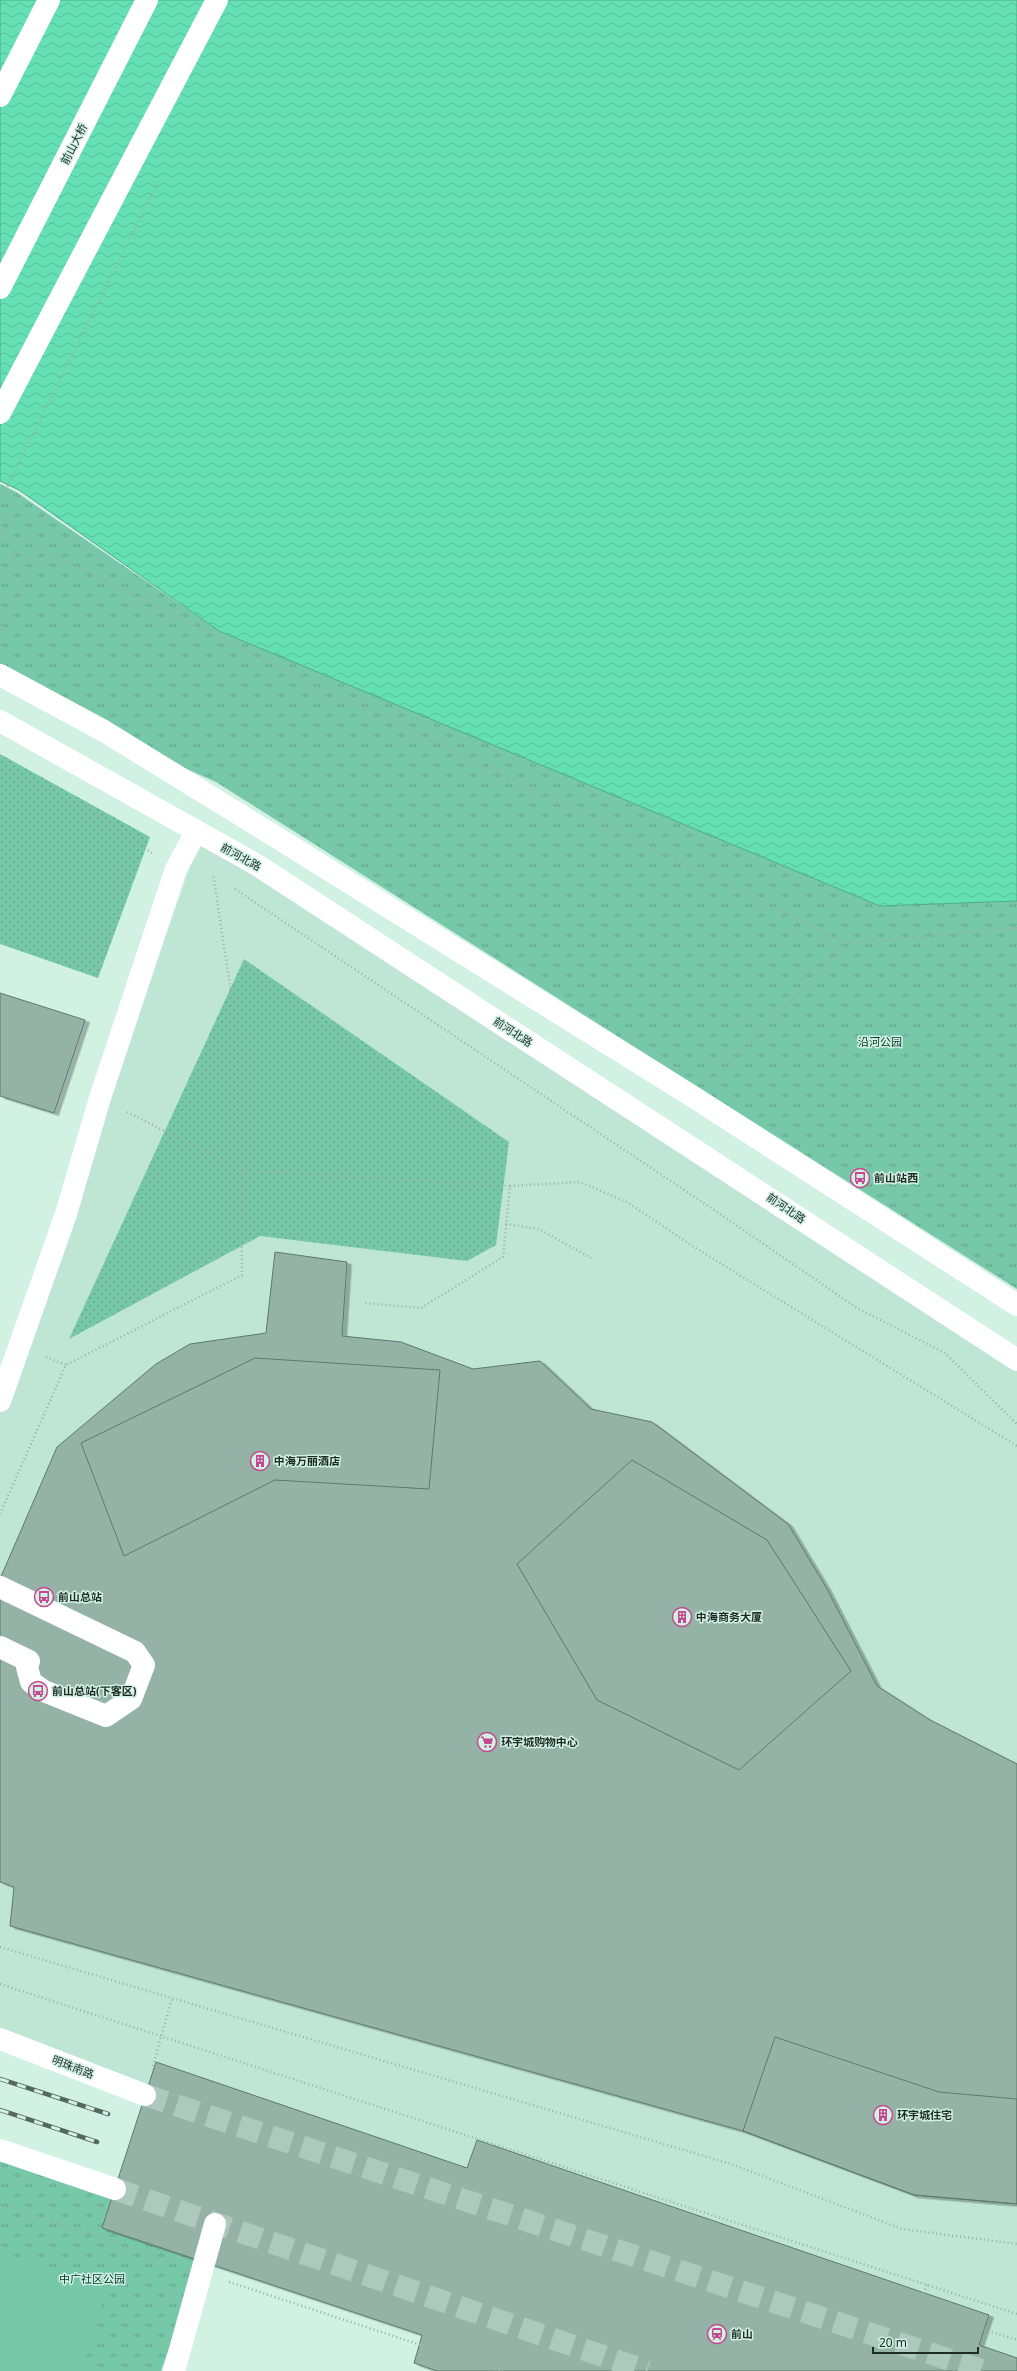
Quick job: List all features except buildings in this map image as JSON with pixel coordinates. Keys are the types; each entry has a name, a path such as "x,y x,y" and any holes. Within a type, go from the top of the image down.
{"main road":[{"path":"0,96 50,0"},
{"name":"前山大桥","path":"0,288 147,0"},
{"path":"0,413 217,0"},
{"path":"0,675 104,731 695,1098 1017,1306"},
{"name":"前河北路","path":"0,721 80,764 264,870 1017,1360"},
{"path":"0,1402 66,1214 100,1098 176,869 196,832"},
{"path":"0,1587 136,1652 144,1665 131,1699 106,1716 44,1691 31,1682 27,1667 29,1661 0,1647"},
{"name":"明珠南路","path":"0,2039 145,2096"},
{"path":"0,2150 115,2189"},
{"path":"174,2371 215,2224"}],"path":[{"path":"0,501 159,179"},
{"path":"0,516 11,521 0,544"},
{"path":"0,530 846,943 1017,928"},
{"path":"0,585 17,552 34,561 0,632"},
{"path":"72,797 176,869 213,874 219,879"},
{"path":"0,1514 66,1365 242,1275 240,1050 213,874"},
{"path":"232,888 723,1216 857,1308 945,1353 1017,1424"},
{"path":"695,1098 846,943"},
{"path":"100,1098 241,1170 510,1186 580,1182 627,1202 694,1247 1017,1446"},
{"path":"364,1303 421,1308 503,1257 510,1186"},
{"path":"506,1224 539,1229 593,1259"},
{"path":"0,1947 731,2164 902,2229 1017,2244"},
{"path":"0,1984 161,2038 1017,2314"},
{"path":"145,2096 172,1998"},
{"path":"0,2204 201,2273 500,2371"},
{"path":"926,2285 917,2309 1017,2340"},
{"path":"954,2371 969,2325"}],"shaded area":[{"path":"196,832 1017,1352 1017,2371 0,2038 0,1403 189,870"}],"green space":[{"name":"沿河公园","path":"0,484 16,492 219,631 880,906 1017,901 1017,1289 216,782 0,686"},
{"path":"0,754 150,837 98,978 0,944"},
{"path":"244,959 509,1142 496,1245 467,1261 260,1236 69,1339"},
{"name":"中广社区公园","path":"0,2151 214,2224 161,2371 0,2371"},
{"path":"4,2254 107,2288 81,2371 0,2371 0,2269"}],"water":[{"path":"0,0 1017,0 1017,901 880,906 219,631 19,490 0,481"}],"tunnel":[{"path":"145,2095 984,2371"},
{"path":"115,2189 647,2371"}],"railway":[{"path":"0,2079 108,2114"},
{"path":"0,2110 97,2142"}],"place":[{"name":"前山站西","path":"860,1178"},
{"name":"中海万丽酒店","path":"260,1461"},
{"name":"前山总站","path":"44,1597"},
{"name":"中海商务大厦","path":"682,1617"},
{"name":"前山总站(下客区)","path":"38,1691"},
{"name":"环宇城购物中心","path":"487,1742"},
{"name":"环宇城住宅","path":"883,2115"},
{"name":"前山","path":"717,2334"}]}
